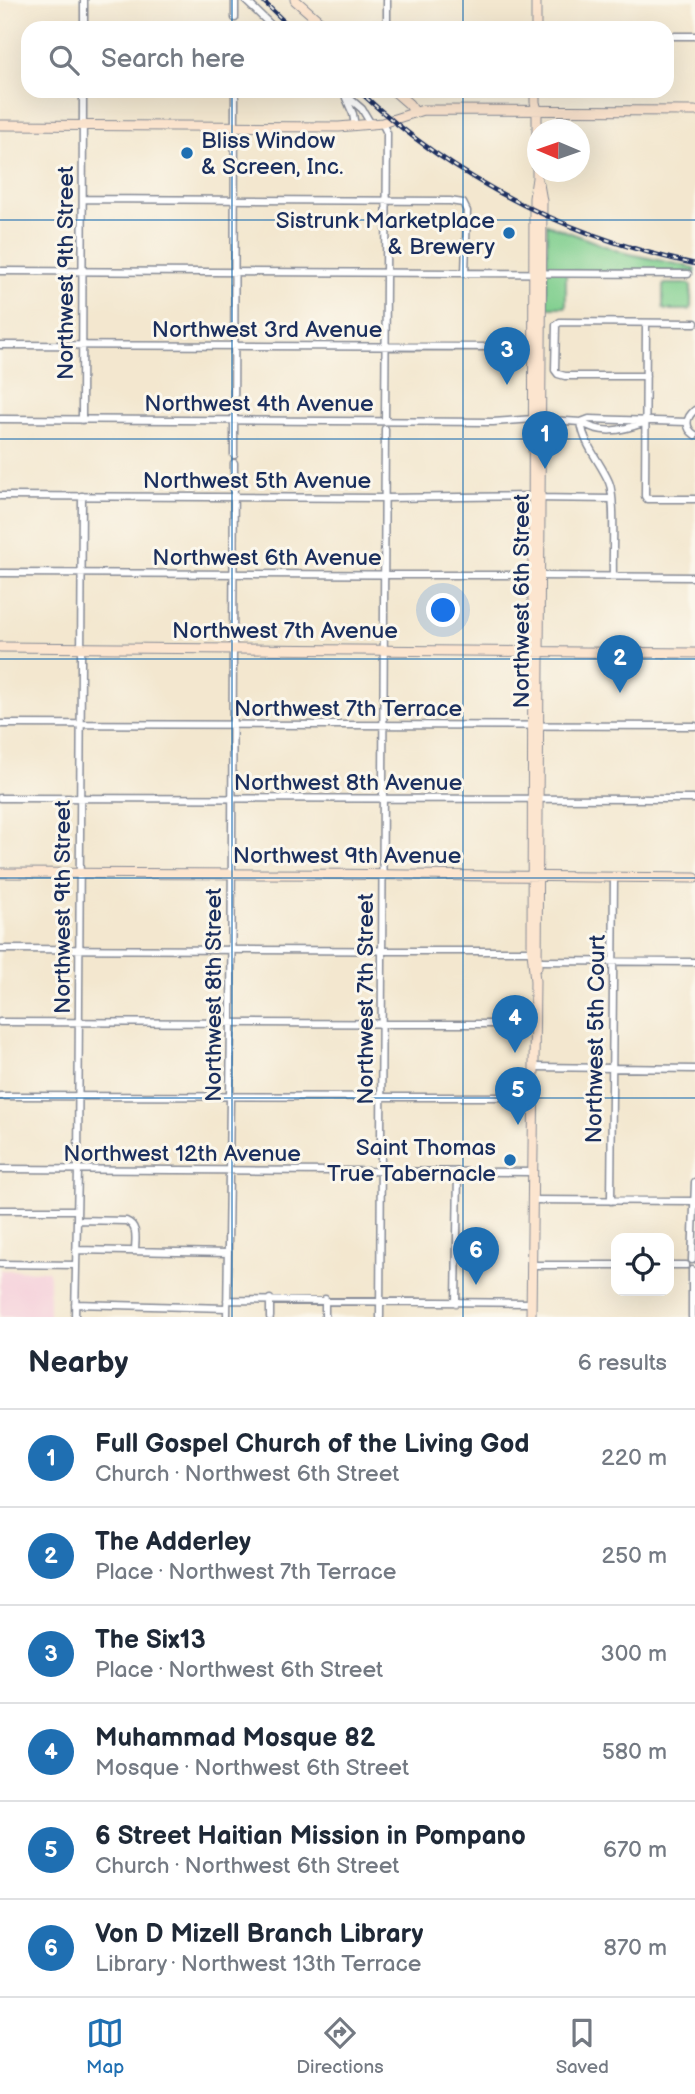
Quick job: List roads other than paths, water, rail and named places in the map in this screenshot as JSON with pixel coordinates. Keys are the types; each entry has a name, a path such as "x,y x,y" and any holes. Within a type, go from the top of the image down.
{"main road":[{"path":"295,0 319,21"},
{"path":"538,0 538,21"},
{"path":"401,98 414,110"},
{"name":"Northwest 6th Street","path":"536,98 536,422"},
{"path":"0,125 355,126 376,123 382,117 414,110 695,111"},
{"name":"Northwest 6th Street","path":"535,981 539,961 536,875 537,498 534,347 538,274"},
{"name":"Northwest 7th Avenue","path":"0,647 695,653"},
{"name":"Northwest 9th Avenue","path":"0,873 695,878"},
{"name":"Northwest 6th Street","path":"531,1317 535,981 532,951 536,875"}],"street":[{"path":"84,0 84,21"},
{"path":"235,18 236,0"},
{"path":"245,0 267,21"},
{"path":"387,0 387,21"},
{"path":"674,36 695,36"},
{"name":"Northwest 9th Street","path":"82,420 83,98"},
{"name":"Northwest 8th Street","path":"227,1317 233,726 235,98"},
{"path":"345,98 353,114 355,126"},
{"path":"349,98 376,123"},
{"name":"Northwest 7th Street","path":"376,123 387,133 380,1317"},
{"path":"83,199 386,200 463,203 467,211 465,274"},
{"path":"0,271 688,274"},
{"path":"646,376 558,374 555,370 556,325 561,322 695,323"},
{"path":"646,323 645,496 647,499 695,499"},
{"name":"Northwest 3rd Avenue","path":"0,345 534,347"},
{"path":"695,410 687,422 690,431 695,435"},
{"name":"Northwest 4th Avenue","path":"0,419 385,425 581,422 590,419 687,422"},
{"path":"581,422 588,447 609,483 612,499 613,576"},
{"name":"Northwest 4th Avenue","path":"581,422 589,427 607,431 625,430 645,422"},
{"name":"Northwest 5th Avenue","path":"0,496 529,496 612,499"},
{"name":"Northwest 9th Street","path":"75,1317 79,1096 82,496"},
{"name":"Northwest 6th Avenue","path":"0,573 695,577"},
{"name":"Northwest 7th Terrace","path":"0,724 695,726"},
{"name":"Northwest 8th Avenue","path":"0,798 695,799"},
{"name":"Northwest 5th Court","path":"611,1201 614,877"},
{"path":"0,949 532,951"},
{"path":"539,961 695,962"},
{"path":"0,1022 534,1024"},
{"path":"534,1067 695,1069"},
{"path":"0,1096 533,1097"},
{"name":"Northwest 12th Avenue","path":"0,1170 532,1172"},
{"path":"456,1303 458,1171"},
{"path":"692,1317 695,1182"},
{"path":"532,1200 695,1201"},
{"path":"0,1210 77,1210"},
{"path":"77,1220 126,1221 133,1225 135,1251"},
{"path":"76,1250 228,1252"},
{"path":"0,1265 76,1265"},
{"path":"531,1265 611,1265"},
{"path":"674,1265 692,1265"},
{"path":"75,1304 227,1304 270,1299 531,1303"},
{"path":"270,1299 270,1317"},
{"path":"324,1317 325,1299"}],"railway":[{"path":"262,0 284,21"},
{"path":"367,98 434,152 515,201 603,238 695,264"}],"place":[{"name":"Bliss Window & Screen, Inc.","path":"187,153"},
{"name":"Sistrunk Marketplace & Brewery","path":"509,233"},
{"name":"The Six13","path":"507,385"},
{"name":"Full Gospel Church of the Living God","path":"545,469"},
{"name":"The Adderley","path":"620,693"},
{"name":"Muhammad Mosque 82","path":"515,1053"},
{"name":"6 Street Haitian Mission in Pompano","path":"518,1125"},
{"name":"Saint Thomas True Tabernacle","path":"510,1160"},
{"name":"Von D Mizell Branch Library","path":"476,1285"}]}
